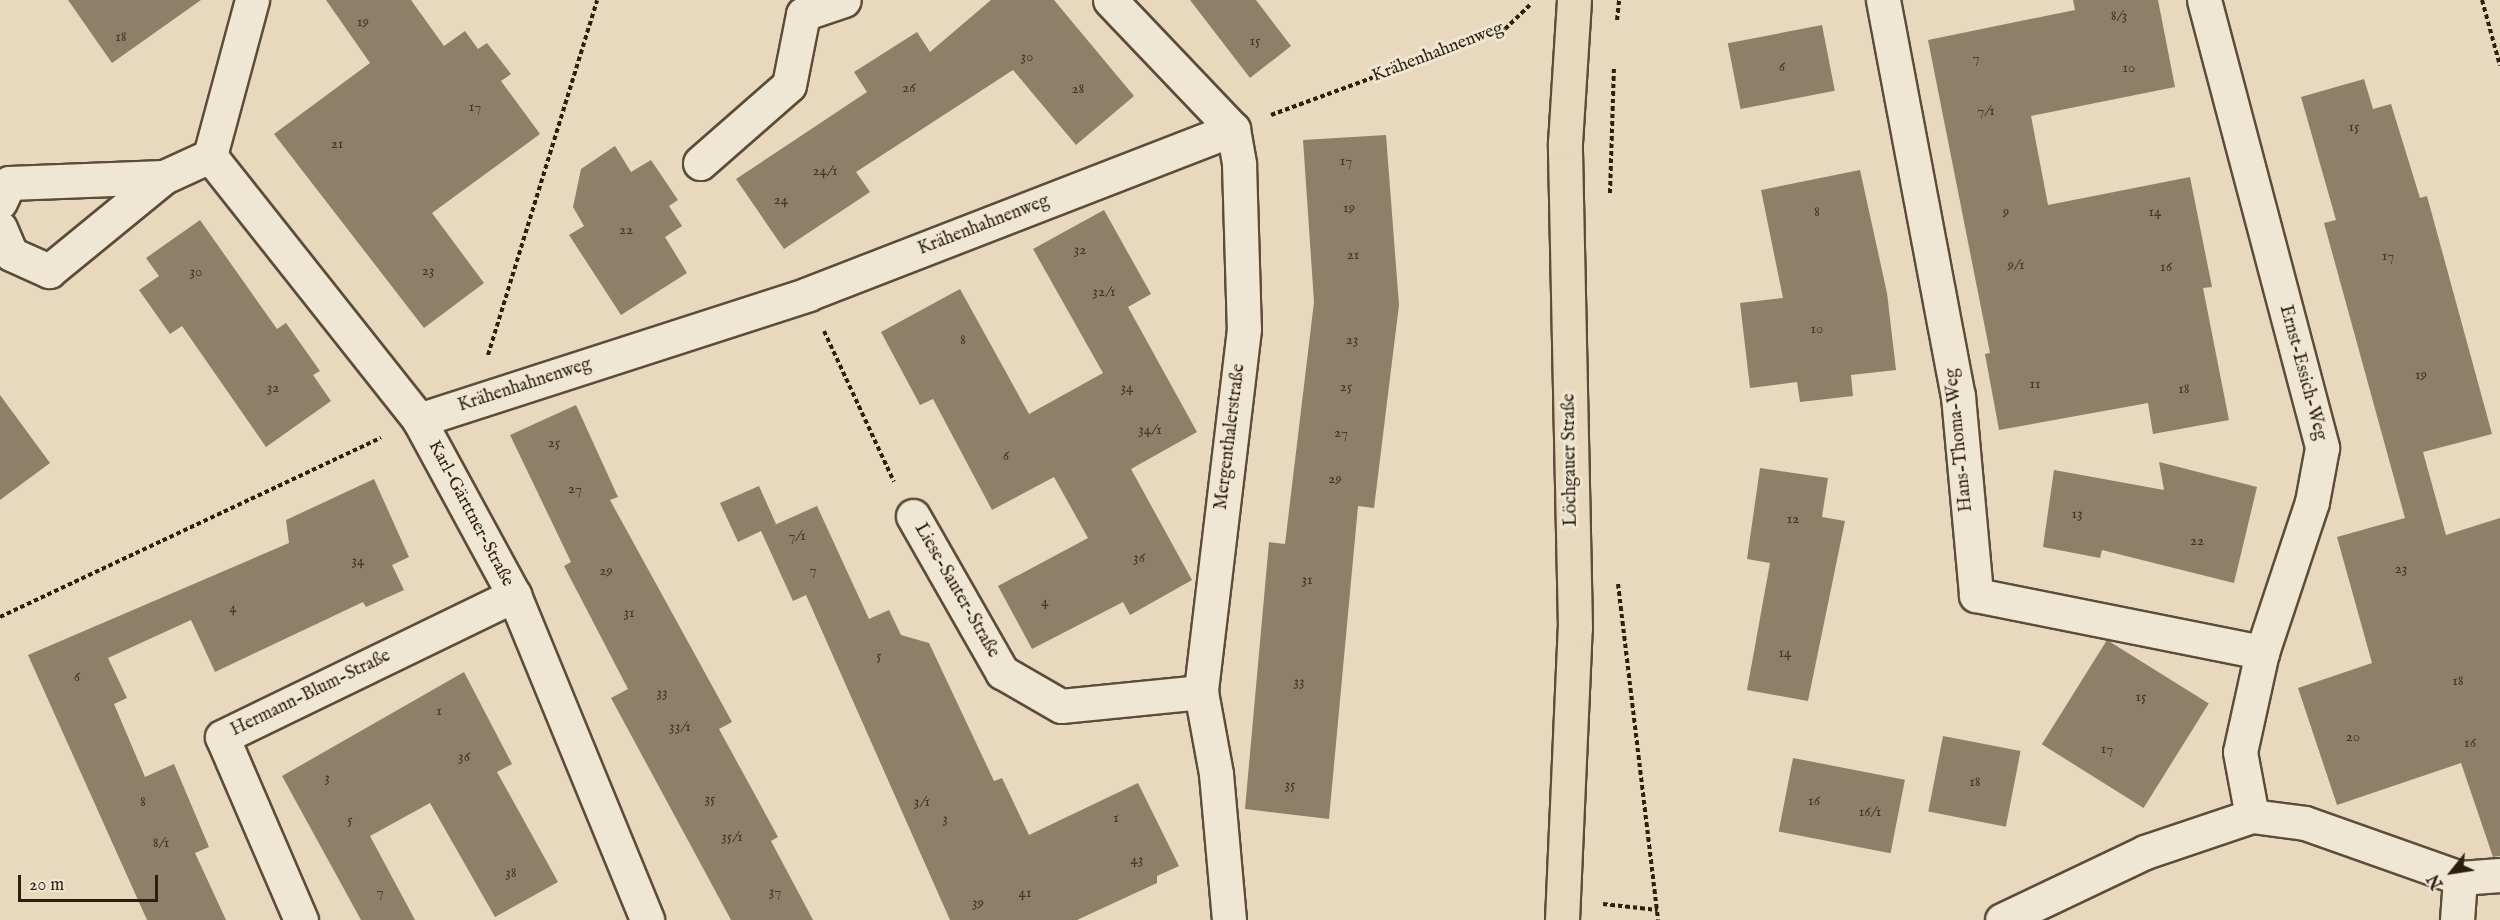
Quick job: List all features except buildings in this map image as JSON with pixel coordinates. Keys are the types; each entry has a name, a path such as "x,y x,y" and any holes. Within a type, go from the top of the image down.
{"main road":[{"name":"Löchgauer Straße","path":"1562,910 1575,628 1564,143 1574,0"}],"street":[{"path":"0,228 11,254 49,272 164,177 210,156 252,0"},
{"path":"700,163 789,85 803,14 844,0"},
{"path":"1110,0 1233,129"},
{"name":"Hans-Thoma-Weg","path":"1883,0 1958,396 1976,595 2262,652"},
{"name":"Ernst-Essich-Weg","path":"2204,0 2322,448 2312,502 2262,652 2240,752 2252,816"},
{"name":"Krähenhahnenweg","path":"419,420 808,294 1233,129"},
{"name":"Mergenthalerstraße","path":"1229,920 1216,774 1201,692 1244,329 1239,164 1233,129"},
{"name":"Karl-Gärttner-Straße","path":"210,156 419,420 514,595 647,920"},
{"path":"0,202 9,183 164,177"},
{"name":"Liese-Sauter-Straße","path":"913,516 1002,672 1061,706 1201,692"},
{"name":"Hermann-Blum-Straße","path":"301,920 222,737 514,595"},
{"path":"2002,920 2145,852 2252,816 2306,823 2460,878 2500,875"},
{"path":"2457,920 2460,878"}],"path":[{"path":"486,359 597,0"},
{"name":"Krähenhahnenweg","path":"1233,129 1505,29 1532,0"},
{"path":"1616,28 1619,0"},
{"path":"2482,0 2500,66"},
{"path":"1610,204 1614,62"},
{"path":"808,294 879,456 913,516"},
{"path":"0,617 419,420"},
{"path":"1618,578 1658,920"},
{"path":"1562,910 1658,910"}]}
